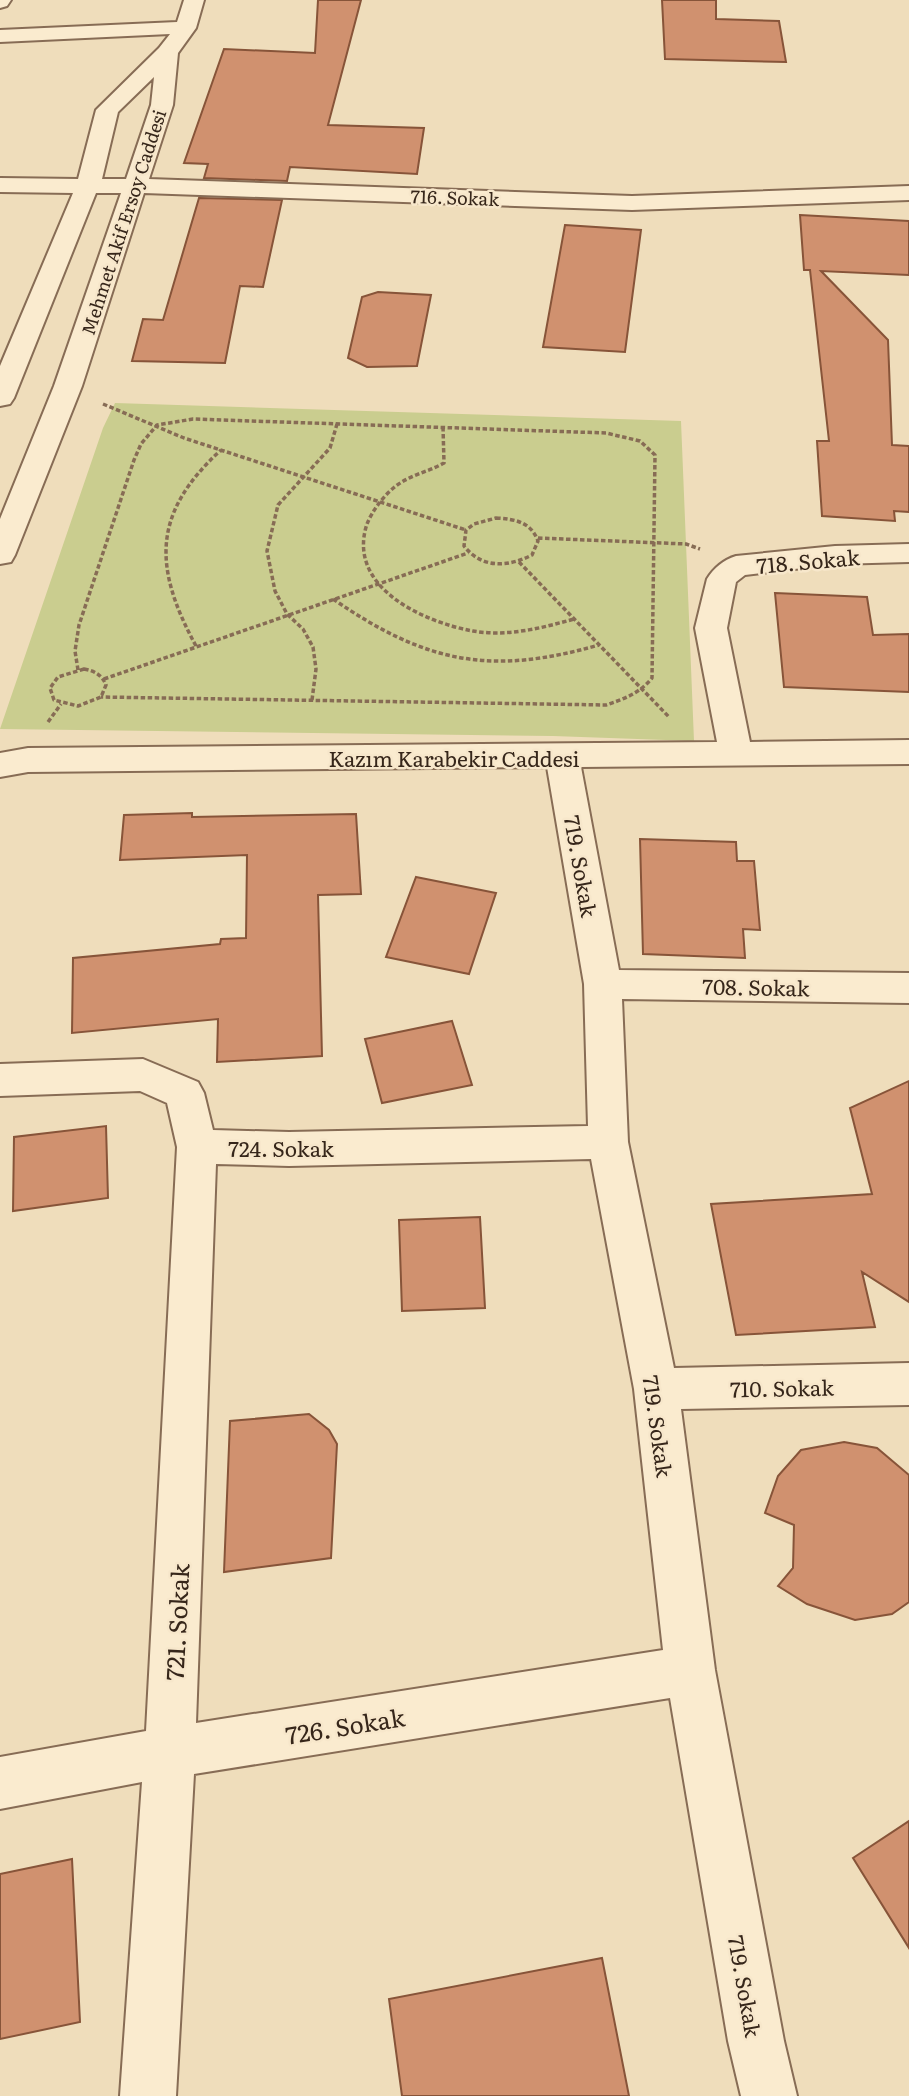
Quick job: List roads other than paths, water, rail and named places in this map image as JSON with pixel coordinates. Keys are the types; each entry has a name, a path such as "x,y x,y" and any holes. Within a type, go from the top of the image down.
{"street":[{"path":"167,54 186,28 194,0"},
{"path":"0,36 186,28"},
{"name":"Mehmet Akif Ersoy Caddesi","path":"0,555 68,386 136,186 162,105 167,54"},
{"name":"Mehmet Akif Ersoy Caddesi","path":"0,398 12,336 87,186 107,110 167,54"},
{"name":"716. Sokak","path":"0,186 136,186 632,203 909,193"},
{"name":"718. Sokak","path":"720,754 711,628 722,579 736,566 835,555 909,553"},
{"name":"Kazım Karabekir Caddesi","path":"0,765 27,760 909,752"},
{"name":"719. Sokak","path":"562,756 603,984 608,1142 656,1389 690,1670 756,2041 769,2096"},
{"name":"708. Sokak","path":"603,984 909,988"},
{"path":"0,1080 143,1075 184,1093 197,1147"},
{"name":"724. Sokak","path":"197,1147 289,1149 608,1142"},
{"name":"721. Sokak","path":"148,2096 170,1752 197,1147"},
{"name":"710. Sokak","path":"656,1389 909,1384"},
{"name":"726. Sokak","path":"0,1783 170,1752 690,1670"}]}
